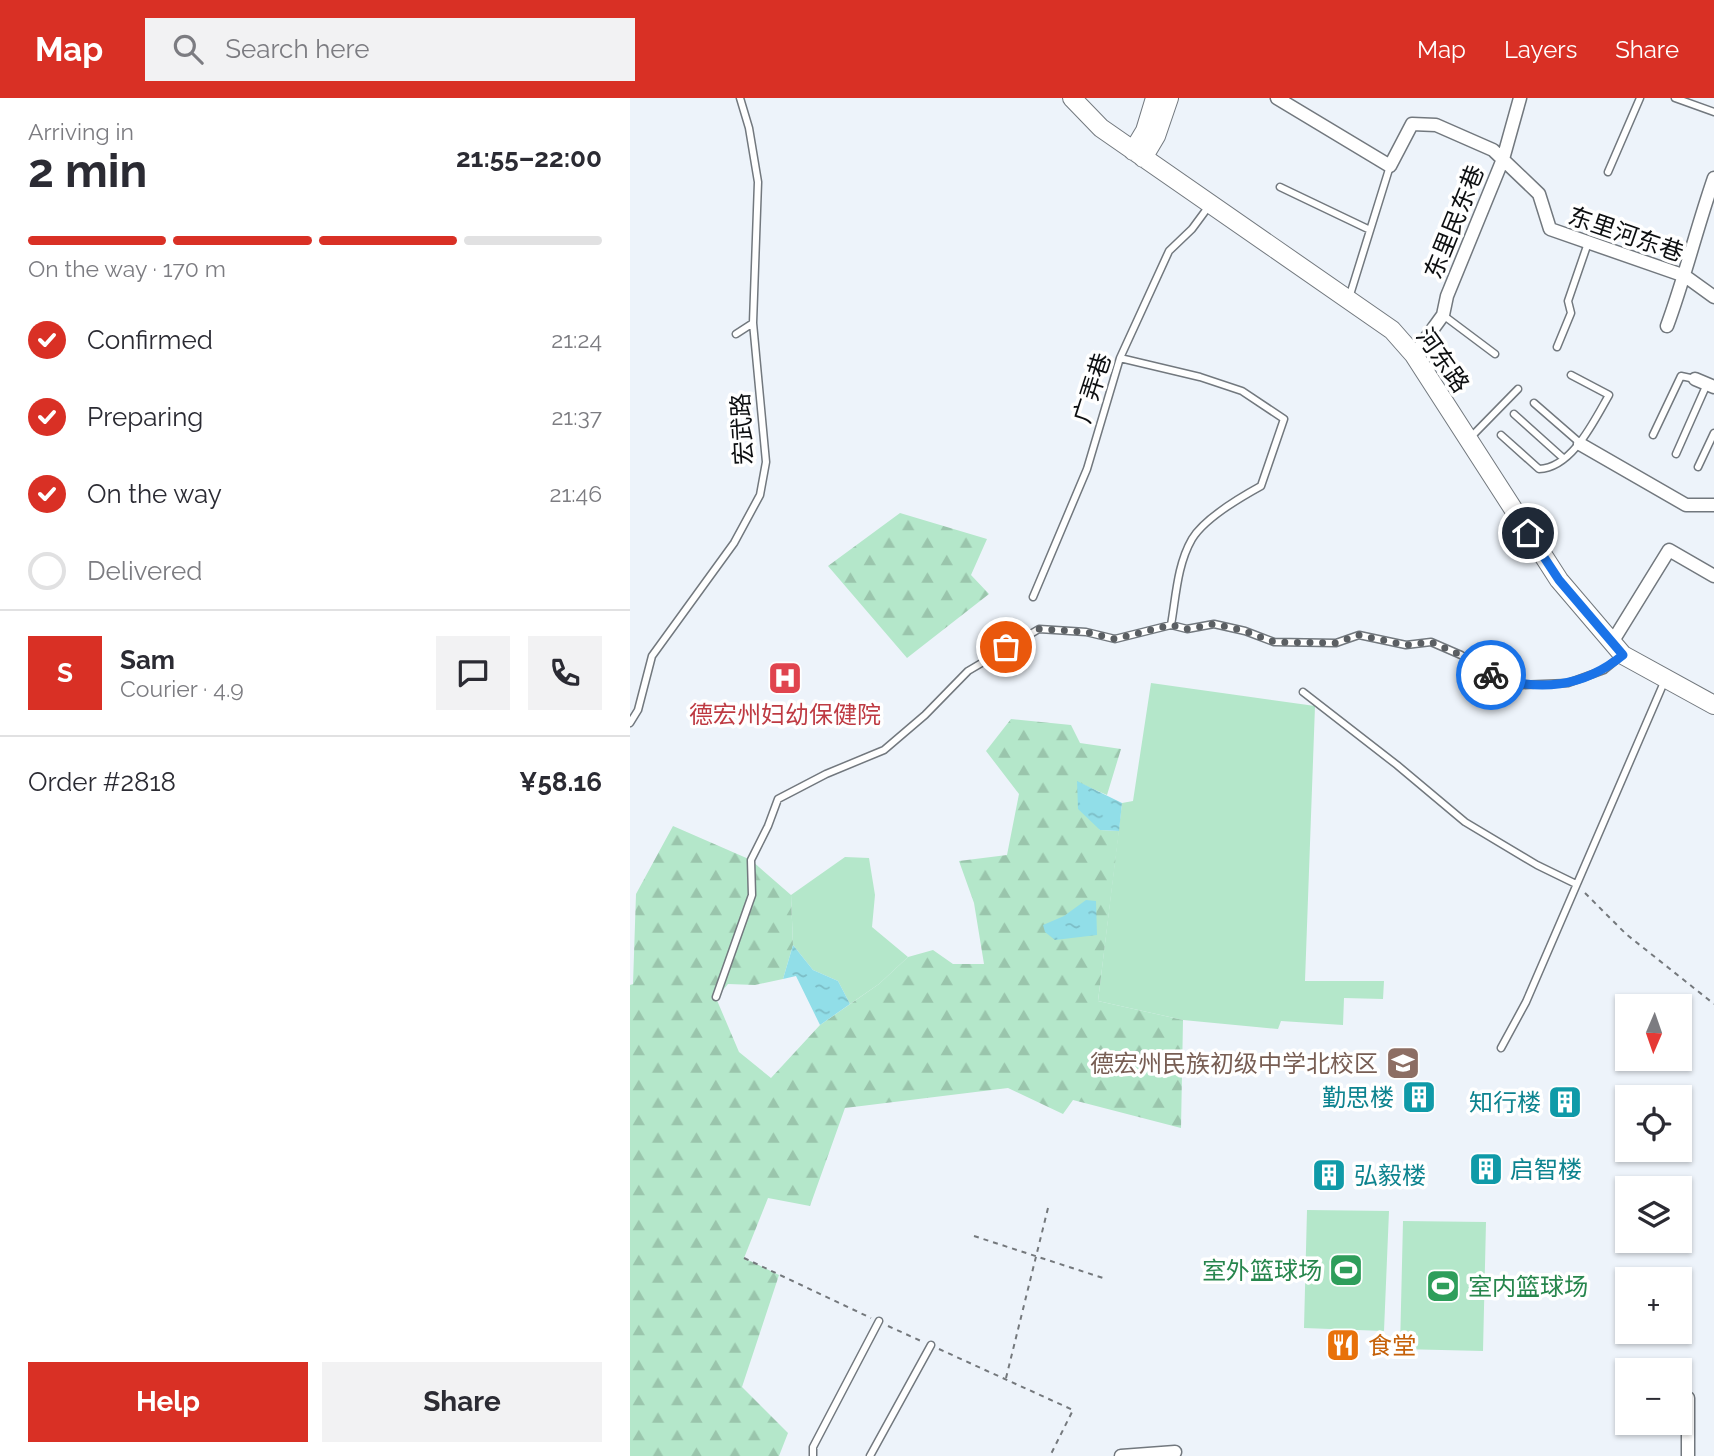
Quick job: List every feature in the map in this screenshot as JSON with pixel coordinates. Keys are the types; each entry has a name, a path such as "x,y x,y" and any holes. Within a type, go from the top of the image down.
{"main road":[{"name":"河东路","path":"1072,98 1101,128 1138,155 1392,330 1413,355 1559,580 1617,650 1714,705"},
{"path":"1138,155 1156,98"},
{"path":"1138,155 1156,136 1169,98"}],"street":[{"path":"1277,98 1391,166"},
{"name":"东里民东巷","path":"1413,355 1443,315 1447,296 1503,159 1520,98"},
{"name":"东里河东巷","path":"1391,166 1412,124 1436,125 1493,150 1503,159 1539,194 1550,229 1685,276 1714,297"},
{"path":"1667,326 1714,178"},
{"path":"1580,444 1686,505 1714,505"},
{"path":"1617,650 1669,550 1714,576"},
{"path":"1688,1435 1688,1456"},
{"path":"1121,1456 1175,1452"}],"lane":[{"name":"宏武路","path":"630,723 638,710 652,656 734,543 760,495 766,462 753,323 758,182 749,128 740,98"},
{"path":"1608,172 1640,98"},
{"path":"1675,98 1714,112"},
{"path":"1349,298 1391,166"},
{"path":"1280,187 1370,230"},
{"name":"广弄巷","path":"1034,597 1087,468 1120,358 1169,251 1192,229 1210,204"},
{"path":"1557,346 1571,313 1568,301 1588,243"},
{"path":"1443,315 1495,354"},
{"path":"736,334 753,323"},
{"path":"1120,358 1200,377 1242,391 1284,419 1261,486 1213,517 1192,538 1180,571 1171,625"},
{"path":"1501,435 1539,469 1550,468 1580,444 1609,395 1572,375"},
{"path":"1653,435 1681,376 1705,383 1676,454"},
{"path":"1468,440 1518,389"},
{"path":"1534,403 1580,444"},
{"path":"1514,414 1563,458"},
{"path":"1698,467 1714,433"},
{"path":"716,998 752,895 751,860 778,799 826,774 884,750 925,715 968,671 1039,629 1086,632 1115,639 1171,625 1187,629 1214,624 1245,631 1274,642 1336,643 1359,635 1406,645 1431,642 1461,655 1492,675 1521,685 1568,683 1604,670 1617,650"},
{"path":"1502,1048 1526,1002 1665,678"},
{"path":"1303,692 1465,822 1537,865 1576,884"},
{"path":"813,1456 813,1447 879,1321"},
{"path":"870,1456 931,1345"}],"path":[{"path":"1576,884 1626,934 1714,1004"},
{"path":"1006,1379 1034,1256 1049,1204"},
{"path":"974,1236 1106,1279"}],"green space":[{"path":"900,513 987,539 971,575 989,594 907,658 828,566"},
{"path":"1151,683 1315,706 1305,981 1384,981 1383,999 1344,998 1343,1025 1281,1021 1278,1029 1183,1020 1098,1001 1122,803 1133,801"},
{"path":"1011,719 1071,725 1080,743 1121,749 1107,795 1077,782 1100,830 1119,831 1098,1001 1183,1020 1181,1128 1073,1100 1063,1114 1008,1088 845,1108 810,1206 768,1198 744,1258 779,1275 742,1387 788,1433 779,1456 630,1456 630,985 633,984 636,894 673,826 751,860 791,895 793,945 783,979 755,985 728,984 716,998 739,1052 771,1078 820,1025 879,984 908,957 933,950 953,964 984,964 974,903 959,861 1007,855 1019,794 986,751"},
{"path":"845,857 869,858 875,895 872,927 908,957 879,984 850,1004 838,981 813,970 793,945 791,895"},
{"name":"室外篮球场","path":"1307,1210 1389,1211 1384,1331 1304,1328"},
{"name":"室内篮球场","path":"1403,1221 1486,1222 1483,1351 1400,1349"}],"water":[{"path":"1077,781 1122,803 1119,831 1100,830 1078,809"},
{"path":"1086,900 1096,901 1097,935 1055,940 1045,932 1043,925 1064,916"},
{"path":"793,945 813,970 838,981 850,1004 820,1025 796,976 783,979"}],"way so far":[{"path":"1006,647 1039,629 1086,632 1115,639 1171,625 1187,629 1214,624 1245,631 1274,642 1336,643 1359,635 1406,645 1431,642 1461,655 1491,675"}],"place":[{"name":"德宏州妇幼保健院","path":"785,678"},
{"name":"德宏州民族初级中学北校区","path":"1403,1063"},
{"name":"勤思楼","path":"1419,1097"},
{"name":"知行楼","path":"1565,1102"},
{"name":"启智楼","path":"1486,1169"},
{"name":"弘毅楼","path":"1329,1175"},
{"name":"室外篮球场","path":"1346,1270"},
{"name":"室内篮球场","path":"1443,1286"},
{"name":"食堂","path":"1343,1345"}],"route":[{"path":"1491,675 1521,685 1568,683 1604,670 1623,655 1559,580 1528,533"}]}
